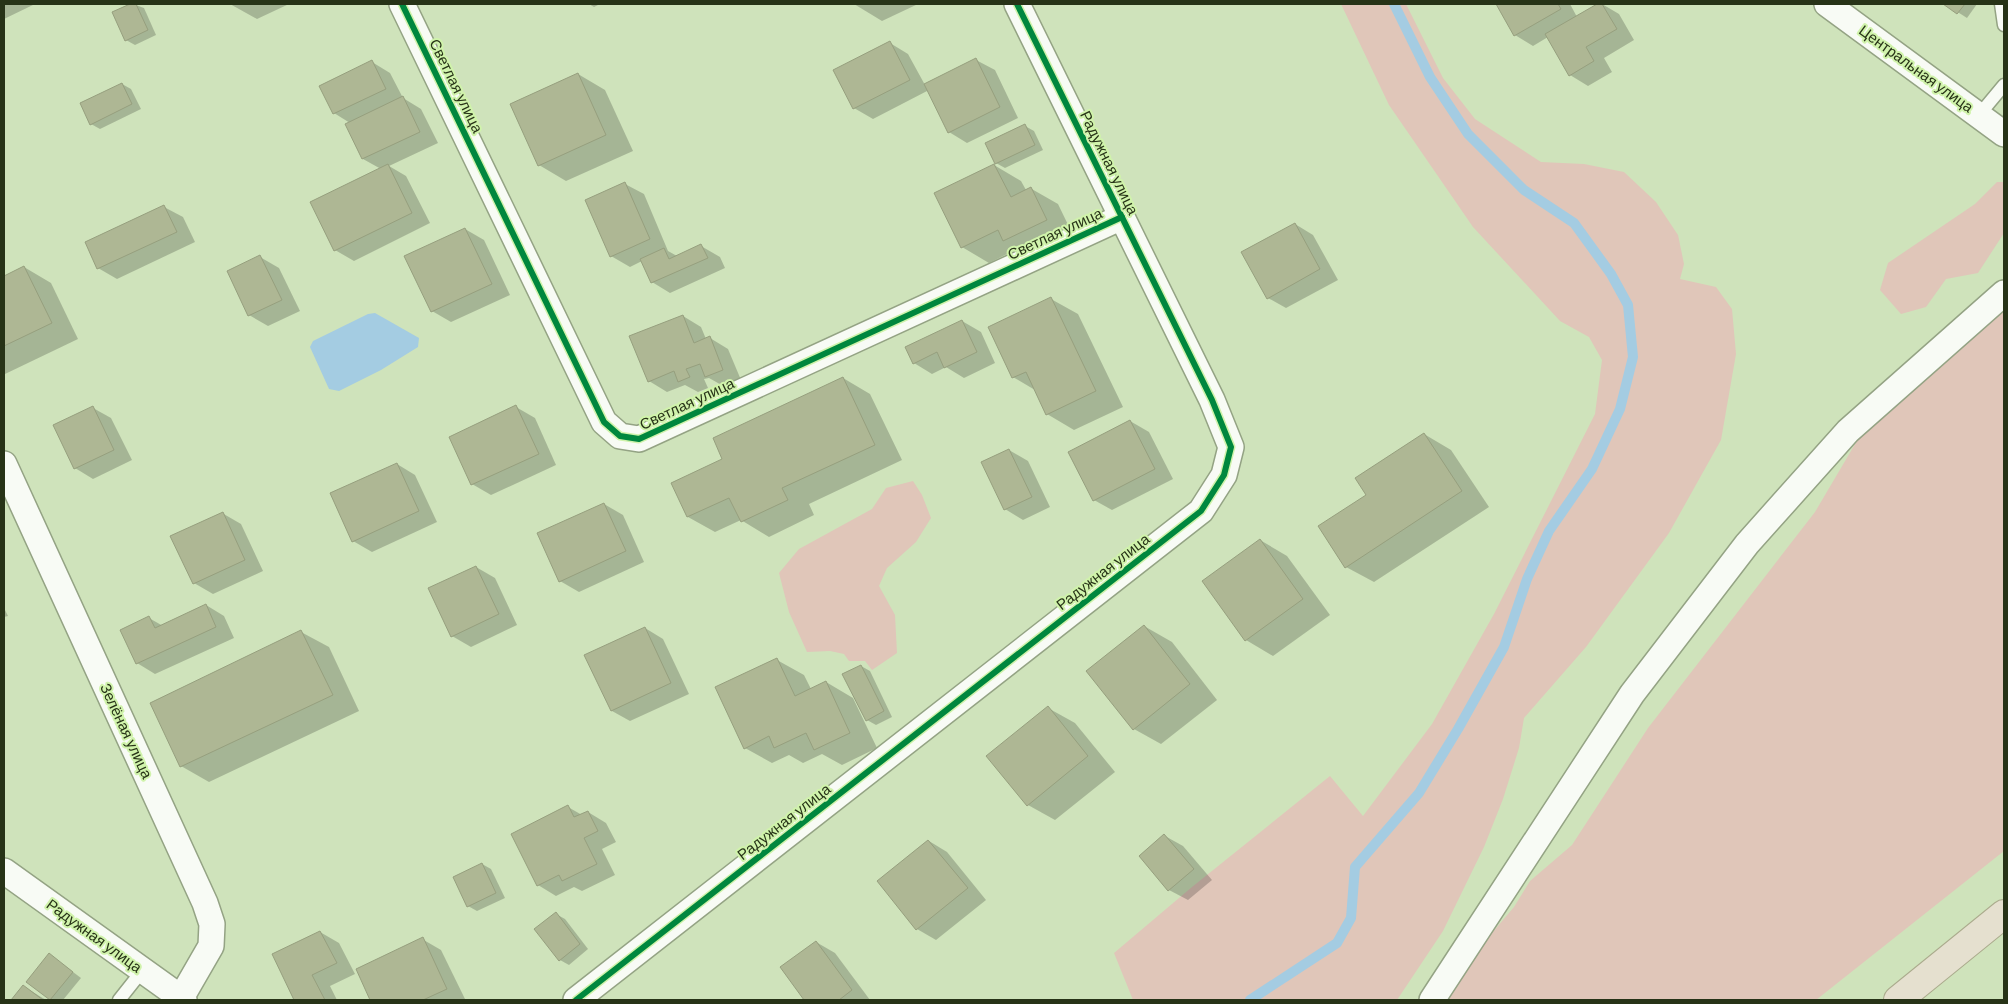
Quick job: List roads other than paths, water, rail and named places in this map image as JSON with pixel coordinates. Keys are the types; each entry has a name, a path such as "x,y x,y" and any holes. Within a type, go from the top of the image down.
{"highway":[{"path":"1898,1000 2004,914"}],"street":[{"name":"Светлая улица","path":"402,4 604,422 620,436 639,440 1122,217"},
{"name":"Радужная улица","path":"576,1000 1201,511 1224,475 1231,447 1212,400 1017,4"},
{"name":"Центральная улица","path":"1827,4 2004,134"},
{"path":"1432,1000 1632,694 1747,544 1848,431 2004,293"},
{"name":"Зелёная улица","path":"4,464 208,910 212,924 211,946 183,999"},
{"name":"Радужная улица","path":"4,870 183,999"}],"lane":[{"path":"2001,4 2004,25"},
{"path":"1979,115 2004,85"},
{"path":"119,1000 142,971"}],"water":[{"path":"375,313 419,338 418,347 381,370 339,391 329,389 310,347 313,341 368,314"}],"waterway":[{"path":"1250,1000 1337,943 1351,918 1355,867 1419,793 1458,729 1504,647 1527,579 1549,531 1592,469 1620,409 1633,357 1628,305 1611,274 1574,223 1524,190 1468,134 1430,77 1394,4"}]}
